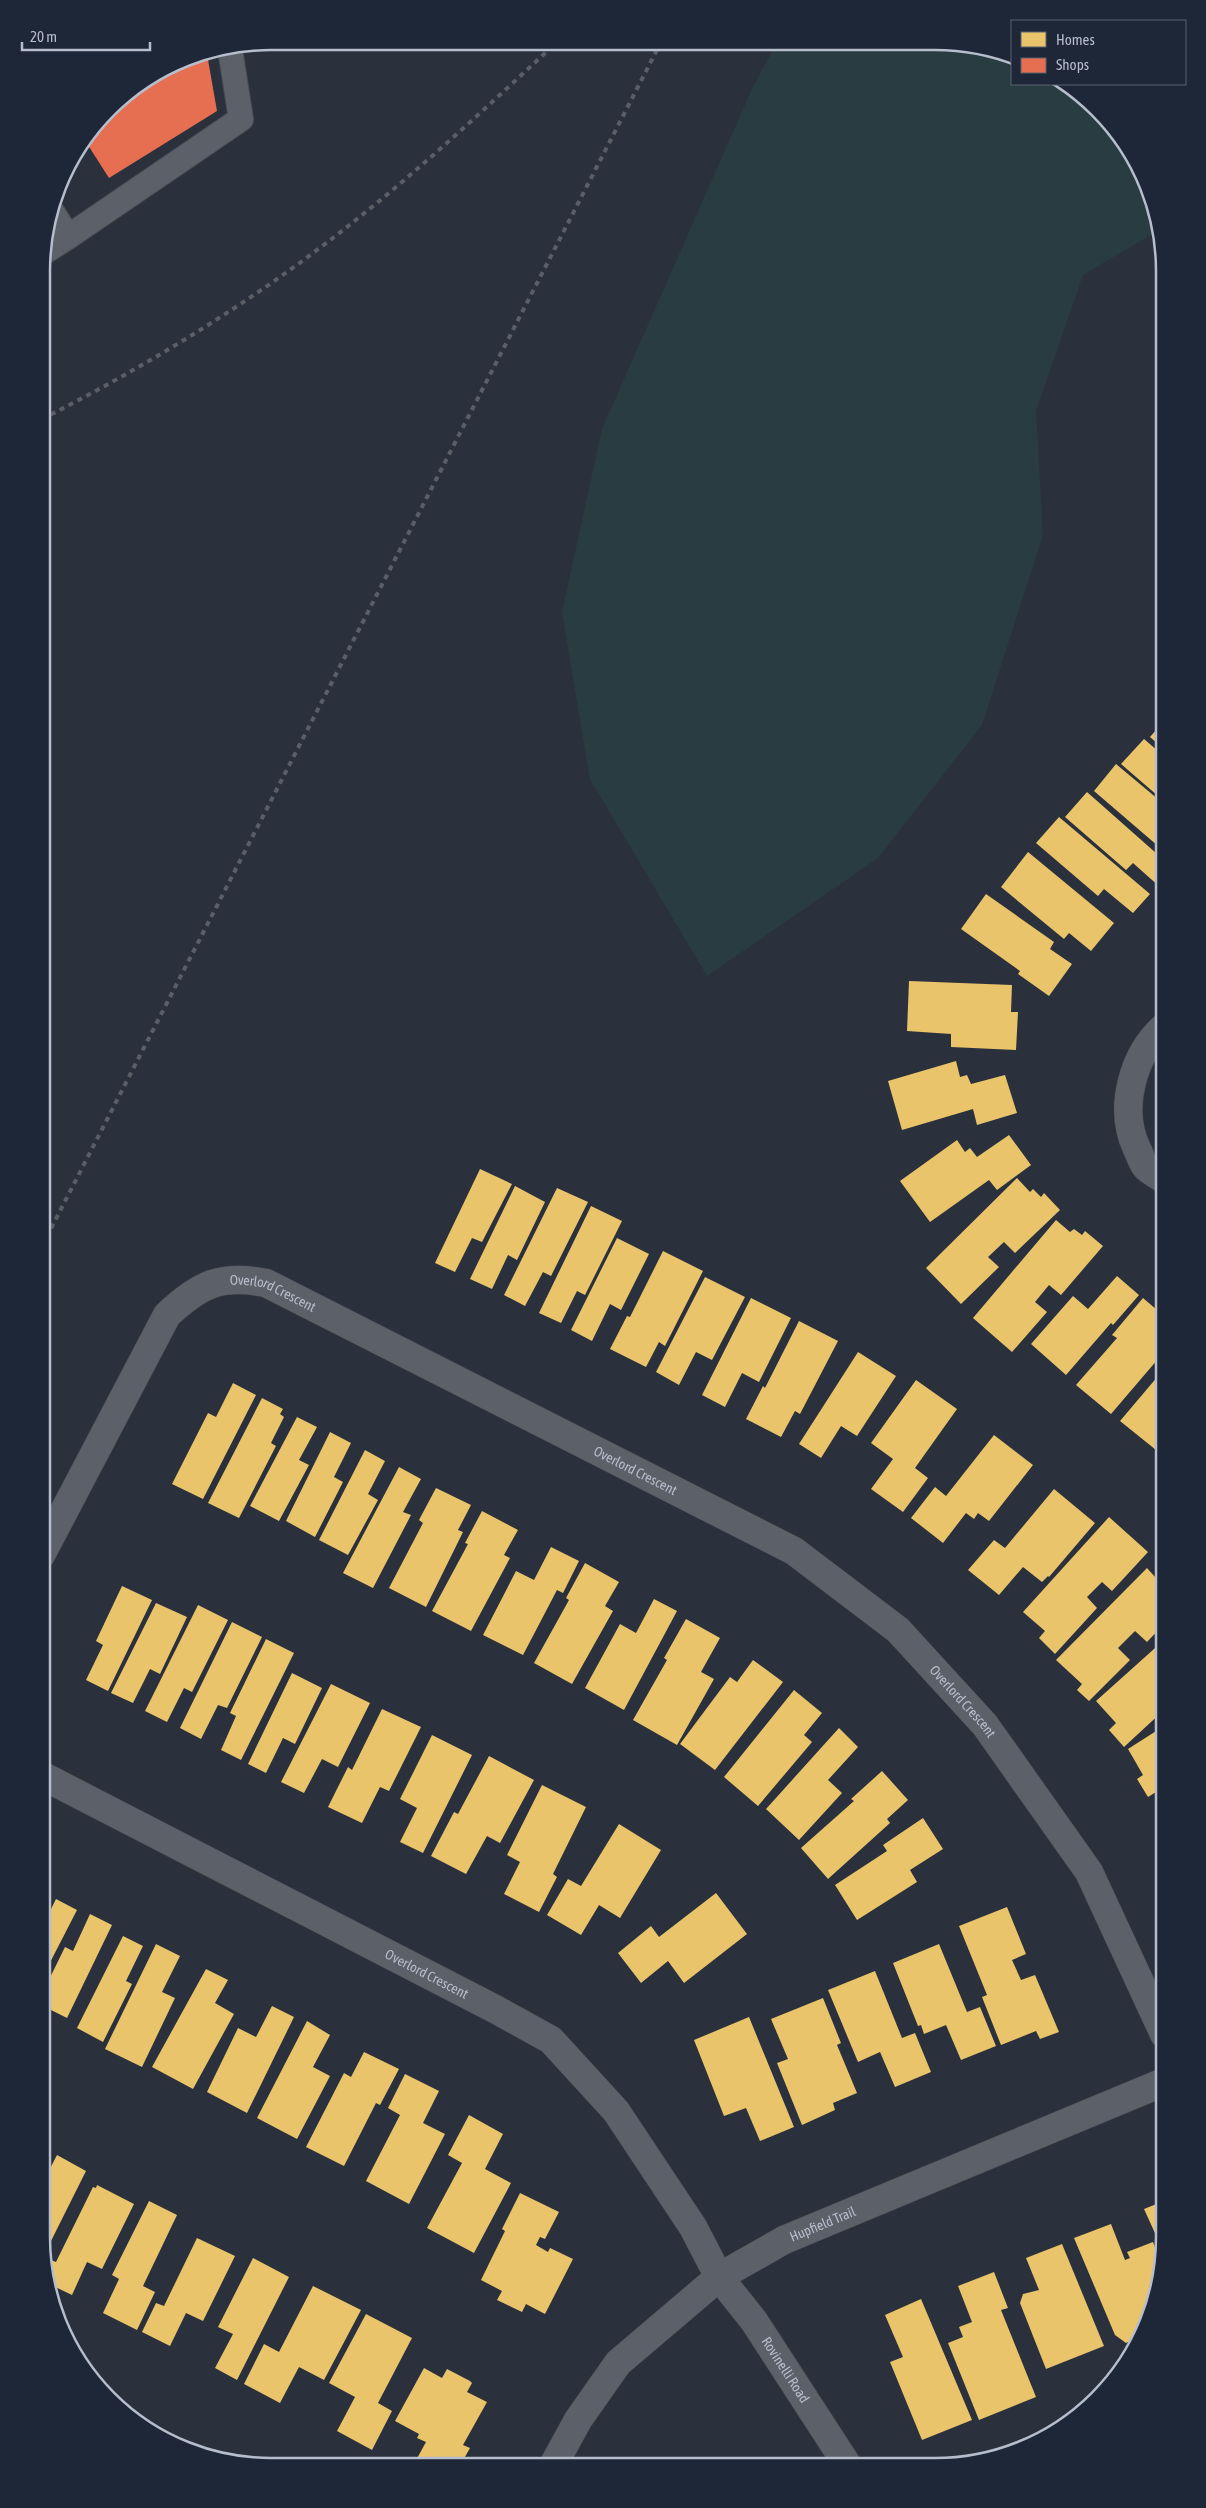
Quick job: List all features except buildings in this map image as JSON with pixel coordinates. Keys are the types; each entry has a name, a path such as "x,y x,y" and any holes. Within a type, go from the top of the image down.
{"street":[{"path":"1156,1035 1138,1062 1132,1082 1129,1115 1134,1142 1146,1166 1156,1174"},
{"name":"Overlord Crescent","path":"50,1538 167,1315 184,1299 218,1281 240,1278 266,1283 794,1551 898,1630 985,1725 1089,1872 1156,2017"},
{"name":"Overlord Crescent","path":"50,1780 552,2040 616,2111 693,2227 719,2277"},
{"name":"Hupfield Trail","path":"557,2458 578,2420 618,2363 719,2277 784,2240 1156,2085"},
{"name":"Rovinelli Road","path":"719,2277 754,2321 843,2458"}],"lane":[{"path":"51,247 241,119 231,54"},
{"path":"57,219 68,237"}],"shaded area":[{"path":"773,50 949,50 978,54 1006,62 1011,64 1011,85 1054,85 1081,105 1101,125 1119,148 1133,173 1144,200 1153,235 1083,275 1036,411 1043,535 982,725 878,858 707,976 590,779 562,612 602,429 752,89"}],"railway":[{"path":"50,415 122,376 202,329 316,251 430,158 548,50"},
{"path":"50,1230 657,50"}]}
